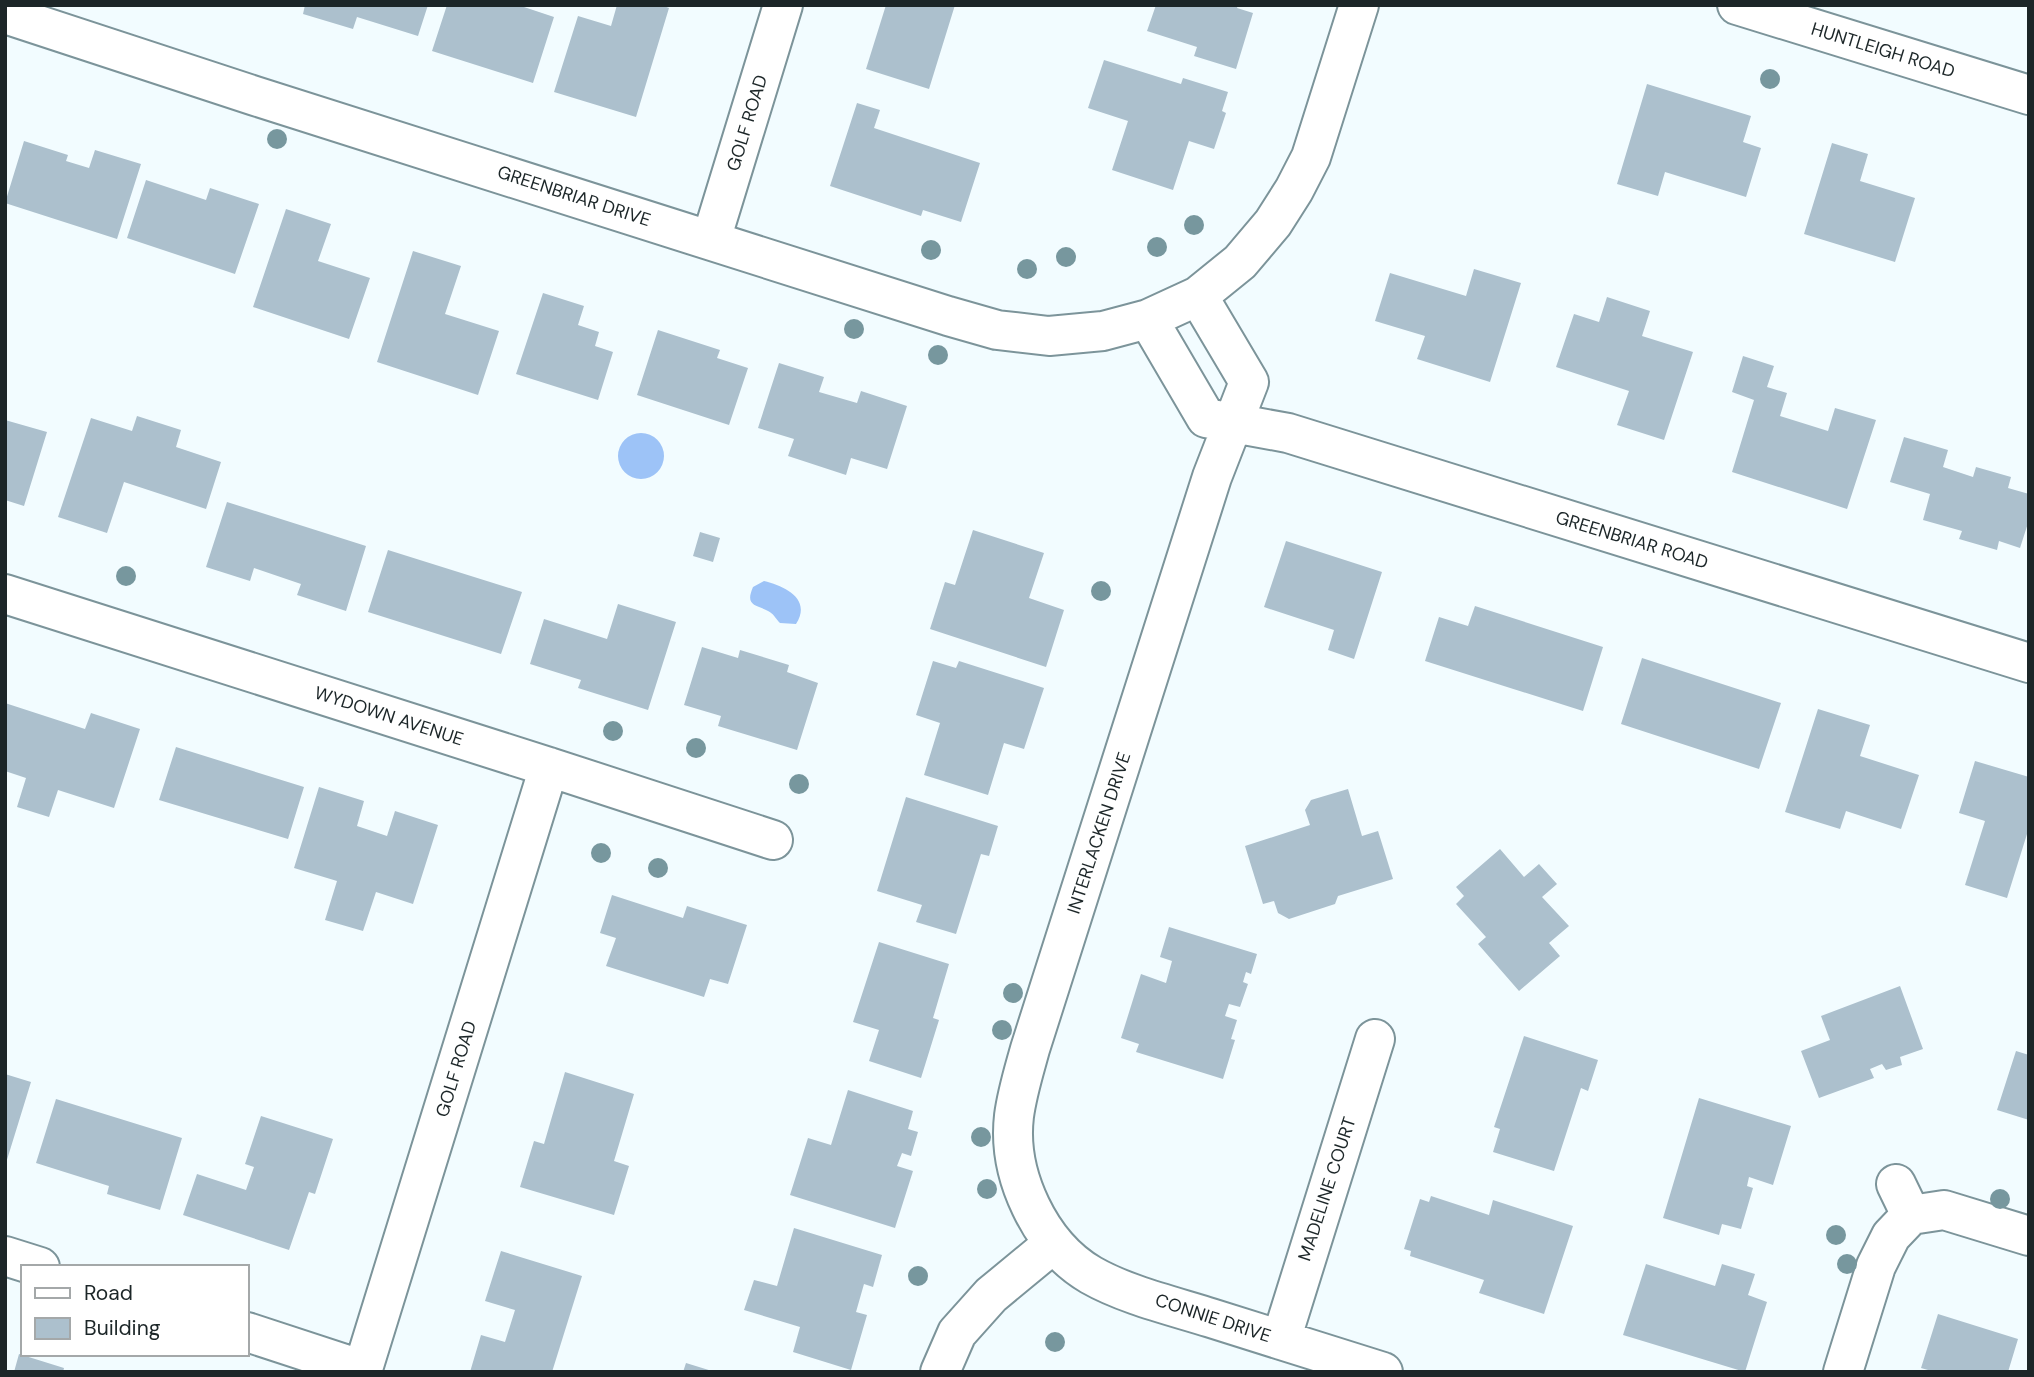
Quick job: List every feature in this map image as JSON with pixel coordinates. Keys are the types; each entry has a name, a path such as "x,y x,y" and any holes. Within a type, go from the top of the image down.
{"street":[{"name":"GOLF ROAD","path":"711,240 783,5"},
{"path":"1148,319 1198,296 1240,262 1273,223 1311,157 1359,5"},
{"name":"HUNTLEIGH ROAD","path":"1737,5 2029,95"},
{"name":"GREENBRIAR DRIVE","path":"5,14 948,317 997,330 1049,336 1103,331 1148,319"},
{"path":"1198,296 1249,382 1234,422"},
{"name":"GREENBRIAR ROAD","path":"1148,319 1206,418 1288,433 2029,663"},
{"name":"INTERLACKEN DRIVE","path":"1054,1243 1025,1196 1015,1154 1014,1118 1020,1085 1212,477 1234,422"},
{"name":"WYDOWN AVENUE","path":"5,594 773,840"},
{"name":"GOLF ROAD","path":"362,1371 549,767"},
{"name":"MADELINE COURT","path":"1281,1340 1375,1038"},
{"path":"1843,1372 1876,1266 1891,1236 1903,1199 2029,1236"},
{"path":"940,1372 957,1333 990,1295 1054,1243"},
{"name":"CONNIE DRIVE","path":"1054,1243 1091,1275 1125,1290 1383,1372"},
{"path":"5,1256 34,1265"},
{"path":"248,1332 362,1371"}],"water":[{"path":"641,433 657,440 664,456 657,472 641,479 625,472 618,456 625,440"},
{"path":"764,581 780,586 794,595 801,607 796,624 780,623 770,612 753,604 750,598 753,587"}],"building":[{"path":"305,5 428,5 418,36 357,17 353,29 303,14"},
{"path":"447,5 518,5 554,17 533,83 432,51"},
{"path":"617,5 661,5 669,8 636,117 554,92 578,16 611,26"},
{"path":"886,5 955,5 929,89 866,69"},
{"path":"1156,5 1238,5 1237,8 1253,13 1236,69 1194,56 1197,47 1147,31"},
{"path":"1104,60 1181,84 1183,78 1228,92 1222,111 1226,113 1214,149 1189,141 1173,190 1112,170 1128,121 1088,108"},
{"path":"1647,84 1751,116 1743,142 1761,148 1746,197 1665,172 1658,196 1617,184"},
{"path":"857,103 880,110 874,128 980,163 961,222 923,210 921,216 830,186"},
{"path":"24,141 68,155 66,161 89,168 95,150 141,164 117,239 5,203"},
{"path":"1832,143 1868,154 1860,181 1915,198 1895,262 1804,234"},
{"path":"146,180 206,200 210,188 259,204 235,274 127,238"},
{"path":"286,209 331,224 318,261 370,278 349,339 253,307"},
{"path":"413,251 461,266 445,314 499,331 478,395 377,362"},
{"path":"1474,269 1521,283 1490,382 1417,359 1425,336 1375,321 1390,273 1466,296"},
{"path":"543,293 584,306 578,325 599,332 595,346 613,352 598,400 516,374"},
{"path":"1607,297 1650,311 1642,336 1693,352 1664,440 1617,425 1629,391 1556,367 1574,314 1599,322"},
{"path":"658,330 720,350 717,358 748,368 729,425 637,395"},
{"path":"1743,356 1774,366 1767,387 1787,393 1780,416 1828,431 1835,408 1876,420 1847,509 1732,472 1754,400 1732,392"},
{"path":"779,363 824,377 819,392 857,403 861,391 907,406 887,469 851,458 846,475 788,456 794,439 758,428"},
{"path":"137,416 181,430 176,447 221,462 206,509 124,482 107,533 58,517 91,418 132,431"},
{"path":"5,420 47,432 24,506 5,500"},
{"path":"1904,437 1948,450 1943,467 1973,477 1976,467 2011,477 2008,488 2029,494 2029,520 2020,548 1999,541 1997,550 1959,539 1962,531 1923,520 1930,494 1890,482"},
{"path":"227,502 366,546 346,611 297,595 301,584 254,568 250,581 206,567"},
{"path":"973,530 1044,553 1029,598 1064,610 1046,667 930,629 945,582 955,585"},
{"path":"700,532 720,538 713,562 693,556"},
{"path":"1286,541 1382,572 1354,659 1328,650 1334,630 1264,607"},
{"path":"388,550 522,592 501,654 368,612"},
{"path":"618,604 676,622 648,710 578,688 581,680 530,664 544,619 607,639"},
{"path":"1475,606 1603,647 1583,711 1425,661 1439,617 1468,626"},
{"path":"702,647 738,658 740,650 789,665 787,672 818,683 797,750 718,726 721,716 684,705"},
{"path":"1642,658 1781,703 1759,769 1621,724"},
{"path":"933,661 956,668 959,661 1044,688 1024,749 1004,743 988,795 924,775 940,723 916,715"},
{"path":"5,703 85,729 91,713 140,729 114,808 58,790 49,817 17,807 26,778 5,771"},
{"path":"1818,709 1870,725 1860,756 1919,775 1901,829 1846,811 1840,829 1785,812"},
{"path":"176,747 304,787 288,839 159,800"},
{"path":"1975,761 2029,777 2029,835 2027,834 2007,898 1965,885 1985,821 1959,813"},
{"path":"319,787 364,801 357,826 387,836 395,811 438,825 413,904 376,892 363,931 325,920 337,881 294,868"},
{"path":"1348,789 1362,836 1378,831 1393,879 1338,896 1335,904 1289,919 1278,913 1274,901 1263,904 1245,846 1310,825 1305,810 1311,800"},
{"path":"906,797 998,826 989,856 981,854 956,934 916,922 922,905 877,891"},
{"path":"1500,849 1524,877 1539,864 1557,884 1542,897 1569,926 1549,943 1560,956 1519,991 1478,944 1486,937 1456,904 1464,896 1456,887"},
{"path":"612,895 683,918 687,906 747,925 728,984 710,979 704,997 606,966 616,938 600,933"},
{"path":"1169,927 1257,954 1251,974 1246,972 1243,982 1248,984 1240,1007 1229,1004 1225,1016 1237,1020 1231,1039 1235,1040 1223,1079 1136,1052 1139,1044 1121,1038 1141,974 1166,983 1172,961 1160,957"},
{"path":"879,942 949,964 933,1018 939,1020 921,1078 869,1061 879,1030 853,1022"},
{"path":"1900,986 1923,1049 1900,1057 1902,1065 1886,1070 1882,1064 1870,1069 1874,1078 1819,1098 1801,1051 1830,1040 1821,1016"},
{"path":"1524,1036 1598,1060 1588,1091 1581,1088 1554,1171 1493,1152 1500,1129 1494,1127"},
{"path":"2016,1051 2029,1055 2029,1120 1997,1110"},
{"path":"565,1072 634,1094 614,1161 629,1166 614,1215 520,1187 534,1141 544,1144"},
{"path":"5,1074 31,1082 6,1163 5,1163"},
{"path":"848,1090 913,1111 908,1129 918,1132 911,1156 902,1153 897,1166 913,1171 895,1228 790,1195 808,1138 831,1145"},
{"path":"1699,1098 1791,1126 1773,1185 1749,1177 1747,1186 1753,1188 1741,1229 1722,1224 1719,1235 1663,1218"},
{"path":"56,1099 182,1138 160,1210 107,1194 109,1186 36,1163"},
{"path":"261,1116 333,1139 315,1194 309,1192 289,1250 183,1215 197,1174 246,1190 254,1167 245,1164"},
{"path":"1431,1196 1489,1215 1493,1200 1573,1226 1544,1314 1479,1293 1484,1280 1410,1256 1411,1251 1404,1249 1420,1199 1429,1202"},
{"path":"794,1228 882,1255 873,1287 864,1284 856,1312 867,1315 851,1370 793,1352 800,1327 744,1310 754,1280 777,1286"},
{"path":"501,1251 582,1276 552,1372 470,1372 481,1335 505,1342 515,1310 485,1301"},
{"path":"1646,1264 1715,1286 1722,1264 1755,1274 1748,1295 1767,1302 1745,1372 1623,1335"},
{"path":"1938,1314 2018,1339 2008,1372 1935,1372 1921,1368"},
{"path":"19,1354 64,1368 63,1372 14,1372"},
{"path":"686,1363 712,1371 712,1372 683,1372"}]}
